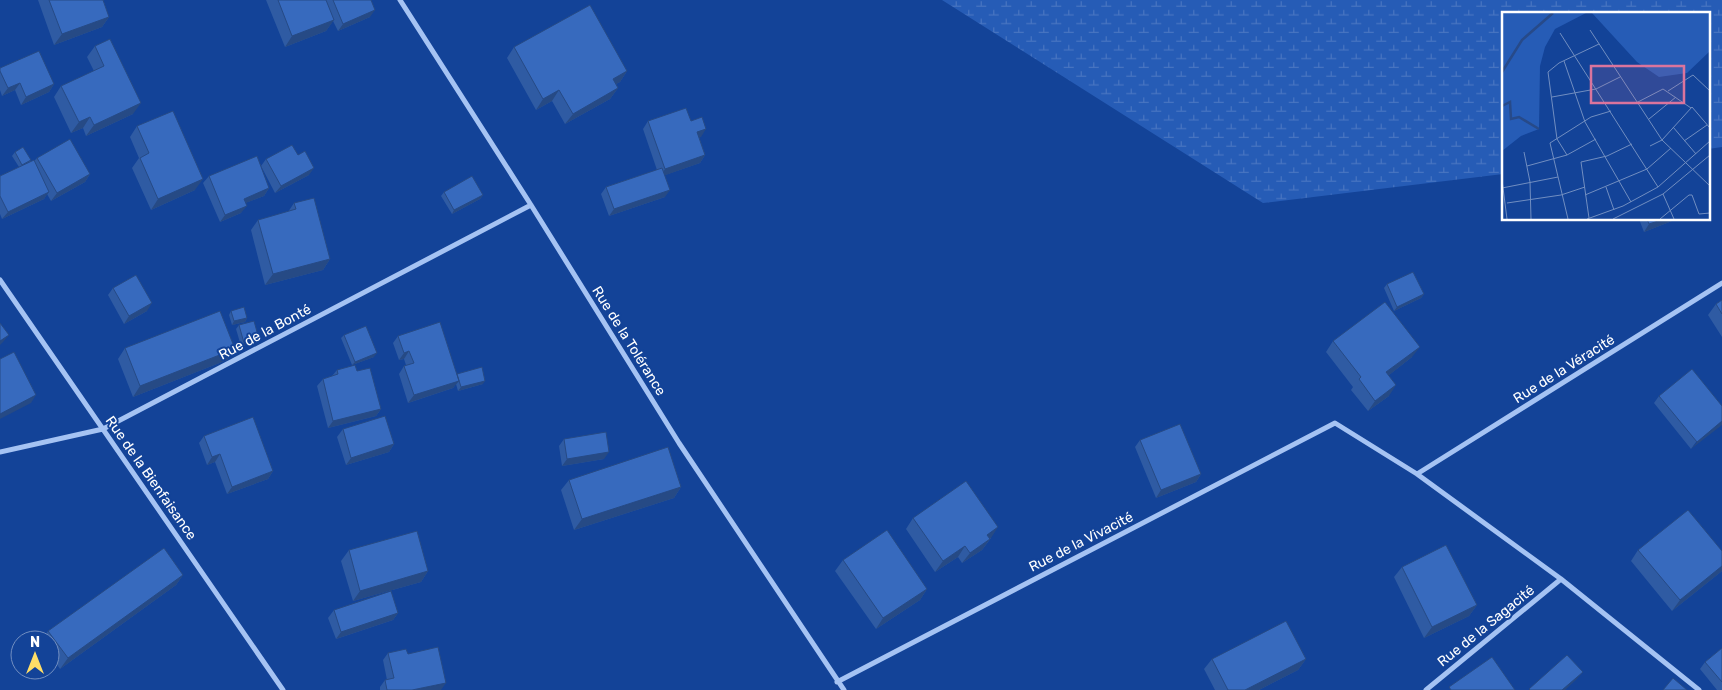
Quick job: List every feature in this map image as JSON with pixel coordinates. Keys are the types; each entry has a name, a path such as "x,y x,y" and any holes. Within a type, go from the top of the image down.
{"street":[{"name":"Rue de la Tolérance","path":"400,0 531,205 679,443 844,690"},
{"name":"Rue de la Bonté","path":"0,452 104,429 531,205"},
{"name":"Rue de la Bienfaisance","path":"0,280 283,690"},
{"name":"Rue de la Véracité","path":"1417,474 1722,283"},
{"name":"Rue de la Vivacité","path":"838,682 1335,423 1417,474"},
{"path":"1417,474 1561,579 1699,690"},
{"name":"Rue de la Sagacité","path":"1426,690 1561,579"}],"green space":[{"path":"942,0 1722,0 1722,147 1710,149 1710,12 1502,12 1502,174 1263,203"}],"building":[{"path":"49,0 103,0 109,17 62,34"},
{"path":"278,0 326,0 334,20 292,36"},
{"path":"333,0 371,0 375,10 343,24"},
{"path":"590,5 627,71 613,79 618,88 573,114 559,90 543,99 514,47"},
{"path":"110,39 141,103 94,125 90,117 79,122 61,86 104,66 95,46"},
{"path":"39,51 54,84 26,97 20,83 8,88 0,68"},
{"path":"686,108 691,121 702,117 706,129 697,132 705,155 665,169 648,121"},
{"path":"173,111 203,179 158,199 140,158 149,153 137,126"},
{"path":"70,139 90,174 57,193 37,158"},
{"path":"292,145 298,155 305,151 314,168 281,186 266,159"},
{"path":"23,147 31,160 22,165 15,152"},
{"path":"257,156 269,188 244,199 247,206 225,215 209,176"},
{"path":"34,160 49,192 8,212 0,196 0,176"},
{"path":"662,168 670,190 614,209 606,187"},
{"path":"472,176 483,195 454,210 444,192"},
{"path":"314,198 330,259 273,274 258,220 296,209 294,203"},
{"path":"1647,220 1661,220 1649,224"},
{"path":"1413,272 1424,294 1397,307 1387,284"},
{"path":"136,275 152,303 129,316 113,288"},
{"path":"1722,300 1722,314 1716,304"},
{"path":"1385,302 1420,347 1386,372 1396,385 1375,401 1359,379 1361,377 1333,341"},
{"path":"244,307 247,318 234,321 231,311"},
{"path":"220,311 235,349 140,386 125,348"},
{"path":"254,321 259,339 244,343 239,325"},
{"path":"440,322 459,381 414,395 404,366 414,363 409,351 404,353 398,336"},
{"path":"0,323 9,335 0,341"},
{"path":"366,326 377,353 355,362 344,335"},
{"path":"14,352 36,395 0,414 0,359"},
{"path":"355,365 357,371 370,368 381,409 333,421 323,379 338,374 337,370"},
{"path":"482,367 485,381 461,387 457,374"},
{"path":"1692,369 1722,406 1722,421 1697,442 1659,396"},
{"path":"385,416 394,444 351,458 343,429"},
{"path":"253,417 273,471 232,487 220,454 212,457 204,436"},
{"path":"1180,424 1201,474 1161,490 1140,440"},
{"path":"606,432 609,452 567,459 564,439"},
{"path":"668,447 681,487 582,519 569,480"},
{"path":"966,481 998,527 987,535 990,539 970,553 965,546 943,561 913,518"},
{"path":"1688,510 1722,551 1722,566 1680,600 1638,550"},
{"path":"887,530 927,589 883,618 843,560"},
{"path":"417,531 428,571 360,591 349,550"},
{"path":"1446,545 1477,605 1432,627 1402,567"},
{"path":"164,548 183,575 68,658 60,647 60,630 49,630"},
{"path":"391,591 398,613 341,632 334,610"},
{"path":"1286,621 1306,659 1245,690 1228,690 1212,659"},
{"path":"438,647 446,683 412,690 387,690 385,680 394,678 388,653 406,649 408,654"},
{"path":"1722,648 1722,682 1705,662"},
{"path":"1567,655 1583,672 1562,690 1529,689"},
{"path":"1492,657 1515,690 1451,690 1449,687"},
{"path":"1673,678 1687,690 1663,690"}]}
